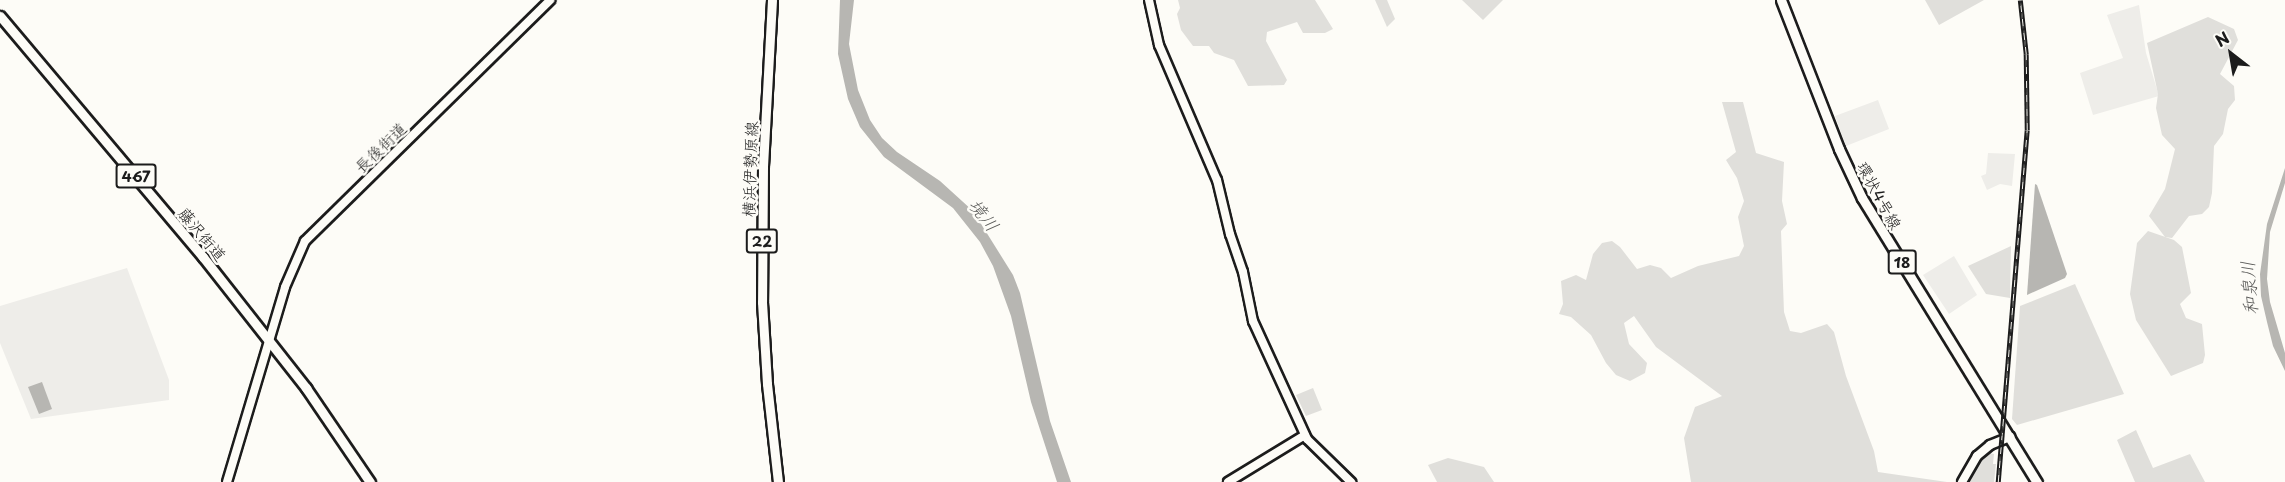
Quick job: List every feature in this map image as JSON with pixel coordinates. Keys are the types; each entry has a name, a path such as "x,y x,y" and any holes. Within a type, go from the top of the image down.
{"main road":[{"name":"横浜伊勢原線","path":"772,0 763,167 762,291 768,393 778,482"},
{"name":"環状4号線","path":"1781,0 1839,149 1862,198 2037,482"},
{"name":"藤沢街道","path":"0,16 203,256 269,340 370,482"}],"street":[{"name":"長後街道","path":"227,482 292,266 305,241 316,226 550,0"},
{"path":"1149,0 1159,45 1218,180 1230,234 1243,272 1253,321 1305,435 1351,482"},
{"path":"1228,482 1305,435"},
{"path":"1962,482 1977,456 1990,446 2010,437"}],"shaded area":[{"path":"840,0 854,0 849,44 858,90 870,120 882,138 897,152 940,181 973,211 1013,275 1020,293 1050,421 1071,482 1057,482 1031,402 1011,316 993,266 980,242 953,208 884,157 860,127 848,99 838,54"},
{"path":"1178,0 1315,0 1333,29 1325,33 1303,33 1297,22 1267,32 1266,41 1287,80 1284,85 1248,86 1234,60 1214,53 1209,46 1193,46 1181,30 1177,14 1180,8"},
{"path":"1375,0 1387,0 1395,19 1387,27"},
{"path":"1462,0 1503,0 1483,20"},
{"path":"1925,0 1984,0 1939,25"},
{"path":"2139,5 2146,53 2159,96 2093,115 2080,73 2123,58 2107,15"},
{"path":"2208,17 2234,29 2238,40 2220,74 2234,86 2235,100 2228,109 2223,134 2214,146 2212,193 2209,207 2202,214 2189,216 2172,238 2165,237 2149,216 2165,189 2175,149 2162,135 2156,108 2158,94 2147,43"},
{"path":"1878,100 1889,129 1846,146 1835,116"},
{"path":"1722,102 1743,102 1756,153 1784,162 1782,201 1787,224 1781,231 1784,312 1790,331 1801,333 1827,324 1834,332 1846,376 1874,451 1878,472 1947,482 1691,482 1684,438 1695,407 1722,396 1656,347 1634,316 1624,323 1629,344 1647,363 1645,373 1630,381 1616,375 1606,363 1591,335 1571,317 1559,314 1563,304 1561,281 1576,275 1586,280 1593,254 1602,243 1612,241 1620,247 1637,269 1650,265 1661,268 1671,278 1698,266 1739,256 1744,246 1738,217 1744,201 1737,178 1726,160 1736,152"},
{"path":"1988,153 2015,154 2012,186 2000,184 1987,190 1981,176 1986,174"},
{"path":"2285,168 2285,183 2270,232 2267,279 2270,302 2285,353 2285,371 2273,346 2261,296 2260,274 2267,224"},
{"path":"2035,184 2067,274 2065,278 2027,295"},
{"path":"2148,231 2174,240 2182,247 2191,293 2180,304 2186,318 2202,324 2205,355 2203,363 2171,376 2136,320 2130,294 2137,243"},
{"path":"2011,246 2010,298 1986,294 1968,266"},
{"path":"1954,256 1977,295 1949,314 1923,275"},
{"path":"127,268 169,380 169,400 31,419 0,343 0,306"},
{"path":"2075,284 2124,394 2017,425 2012,419 2020,306"},
{"path":"42,382 52,409 39,414 28,387"},
{"path":"1313,388 1322,410 1306,416 1296,395"},
{"path":"2136,430 2153,468 2190,454 2205,482 2135,482 2117,440"},
{"path":"1989,453 1994,454 1993,464 1996,464 1994,482 1968,482 1975,469"},
{"path":"1448,458 1484,467 1494,482 1437,482 1428,465"}],"railway":[{"path":"1998,482 2027,130 2026,54 2020,0"}],"water label":[{"name":"境川","path":"984,215"},
{"name":"和泉川","path":"2249,288"}]}
